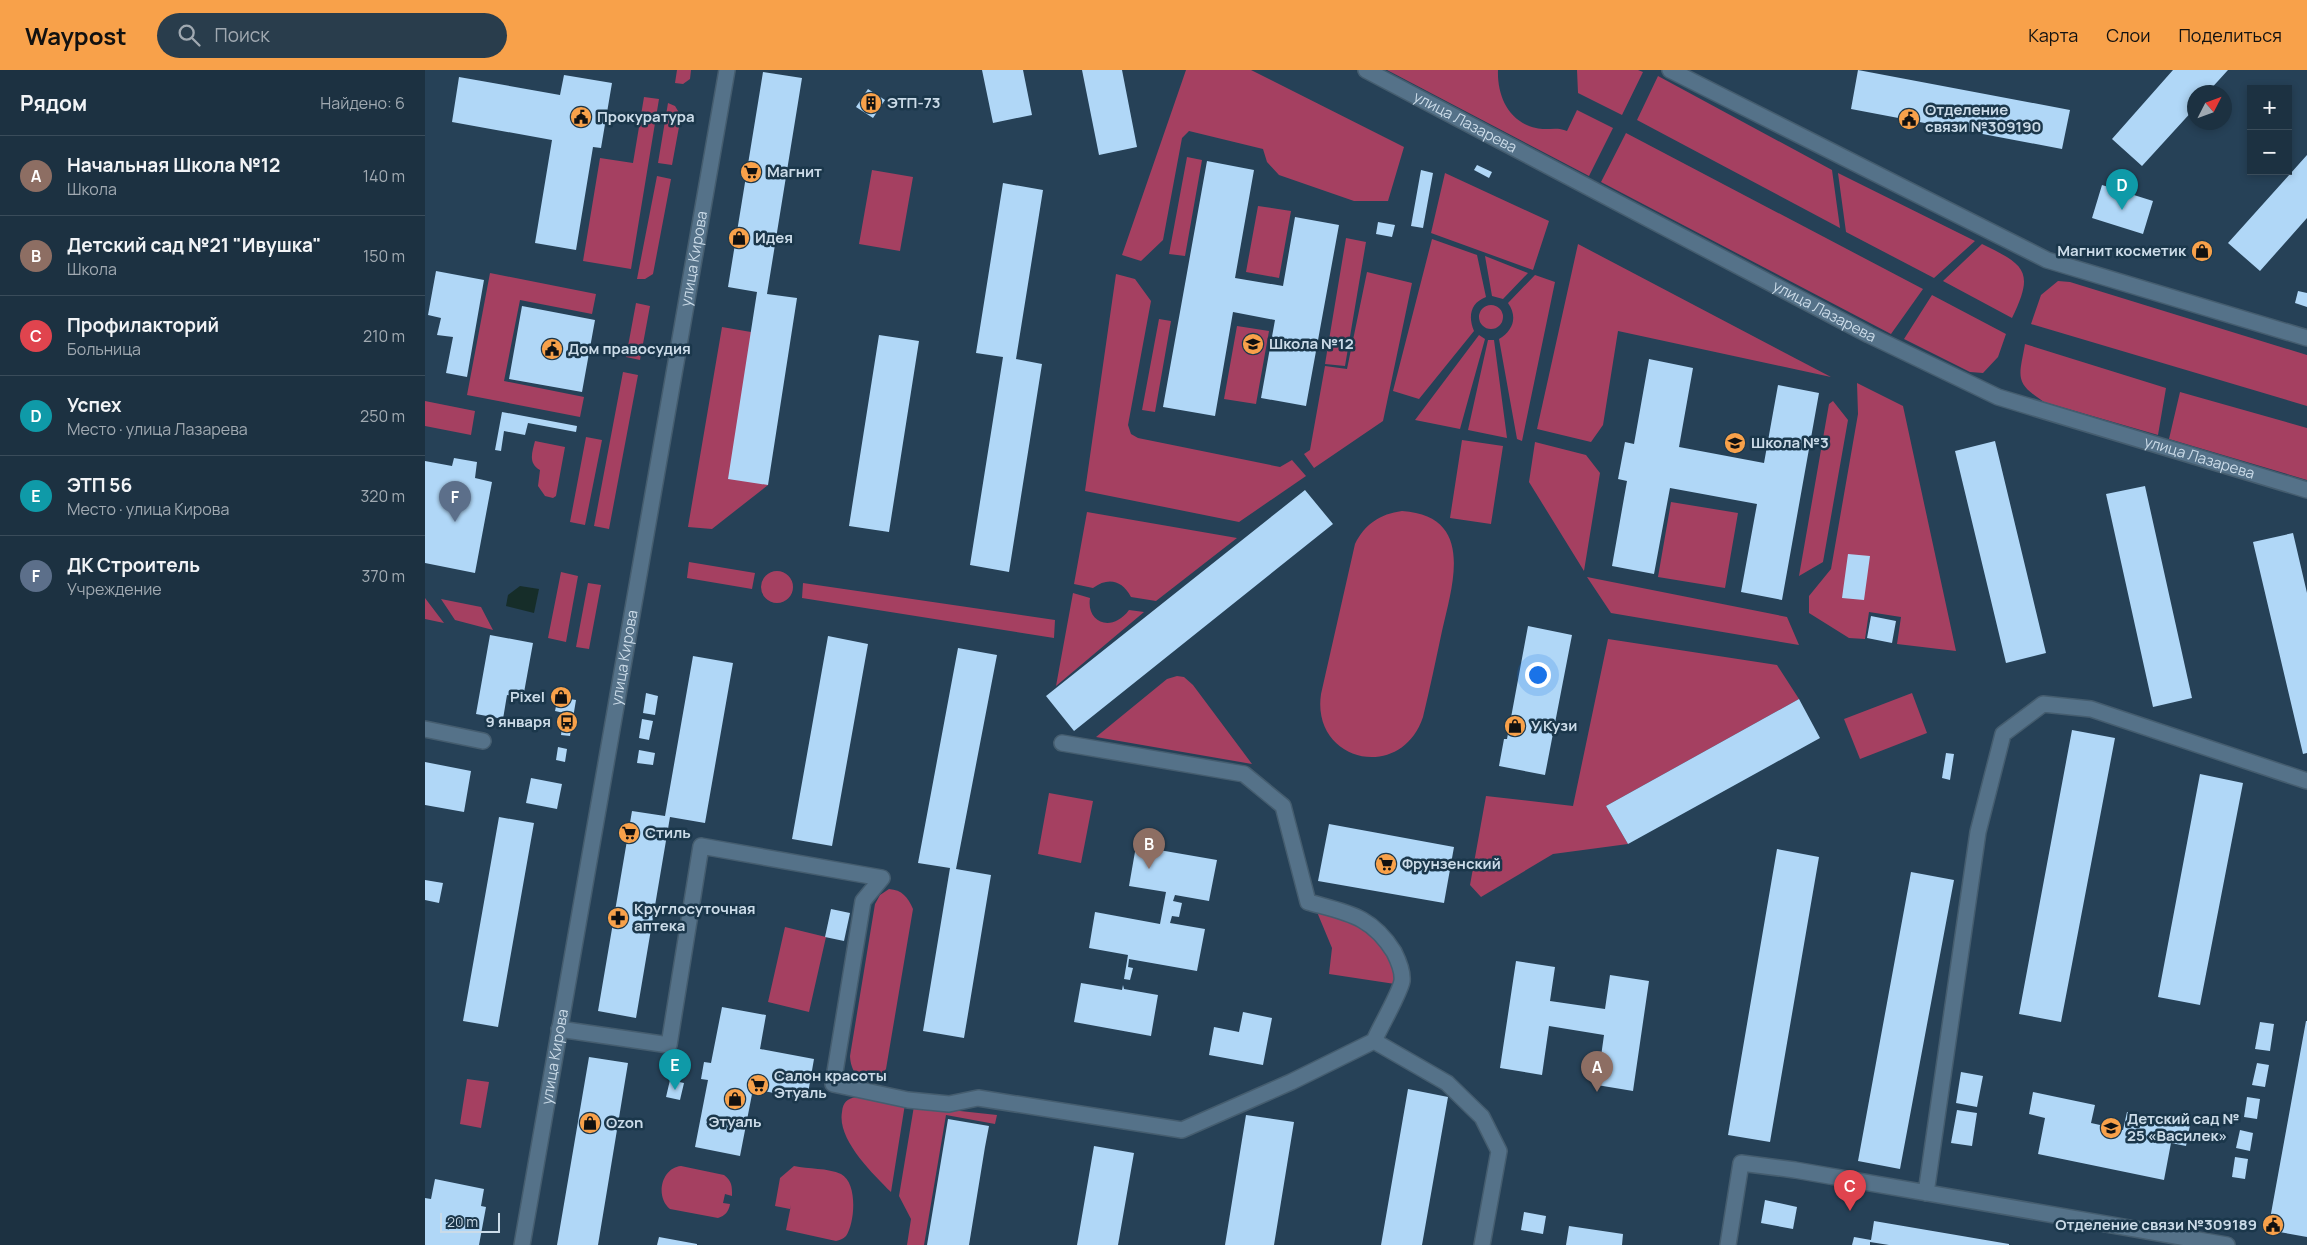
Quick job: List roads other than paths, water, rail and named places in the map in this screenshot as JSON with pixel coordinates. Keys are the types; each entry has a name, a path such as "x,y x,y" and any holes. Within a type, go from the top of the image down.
{"street":[{"name":"улица Кирова","path":"522,1245 727,70"},
{"name":"улица Лазарева","path":"1366,70 1869,335 1998,397 2307,490"},
{"path":"1670,70 2047,260 2307,338"},
{"path":"1926,1193 1978,832 2003,734 2043,704 2091,708 2307,781"},
{"path":"425,729 483,741"},
{"path":"559,1029 669,1045 701,846 882,878 863,902 833,1084 908,1100 949,1104 978,1098 1182,1130 1291,1082 1374,1040 1402,981 1398,960 1386,940 1369,923 1353,915 1308,902 1283,806 1244,774 1062,743"},
{"path":"1374,1040 1447,1083 1481,1117 1499,1151 1482,1245"},
{"path":"1728,1245 1741,1163 1795,1170 2227,1245"}],"place":[{"name":"ЭТП-73","path":"871,103"},
{"name":"Прокуратура","path":"581,117"},
{"name":"Отделение связи №309190","path":"1909,119"},
{"name":"Магнит","path":"751,172"},
{"name":"Успех","path":"2122,210"},
{"name":"Идея","path":"739,238"},
{"name":"Магнит косметик","path":"2202,251"},
{"name":"Школа №12","path":"1253,344"},
{"name":"Дом правосудия","path":"552,349"},
{"name":"Школа №3","path":"1735,443"},
{"name":"ДК Строитель","path":"455,522"},
{"name":"Pixel","path":"561,697"},
{"name":"9 января","path":"567,722"},
{"name":"У Кузи","path":"1515,726"},
{"name":"Стиль","path":"629,833"},
{"name":"Фрунзенский","path":"1386,864"},
{"name":"Детский сад №21 \"Ивушка\"","path":"1149,869"},
{"name":"Круглосуточная аптека","path":"618,918"},
{"name":"Салон красоты Этуаль","path":"758,1085"},
{"name":"ЭТП 56","path":"675,1090"},
{"name":"Начальная Школа №12","path":"1597,1092"},
{"name":"Этуаль","path":"735,1099"},
{"name":"Ozon","path":"590,1123"},
{"name":"Детский сад № 25 «Василек»","path":"2111,1128"},
{"name":"Профилакторий","path":"1850,1211"},
{"name":"Отделение связи №309189","path":"2273,1225"}]}
